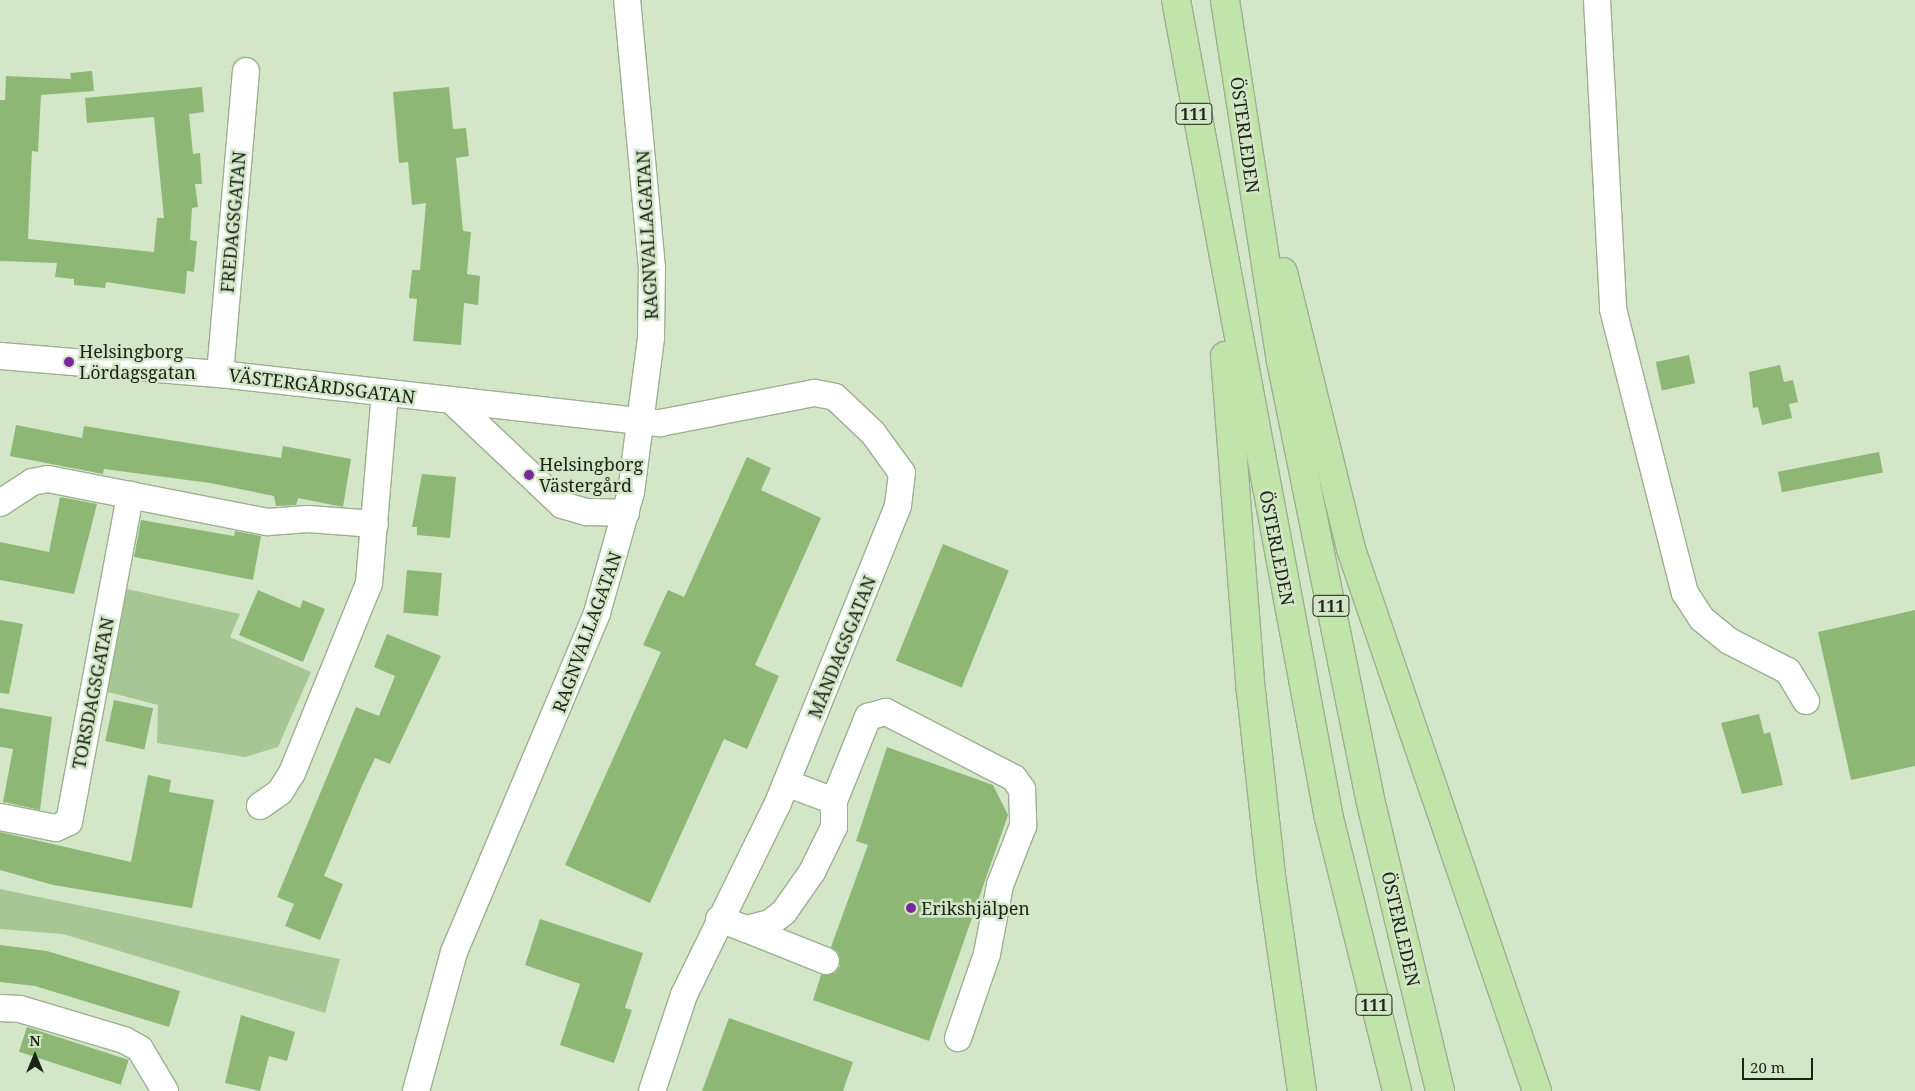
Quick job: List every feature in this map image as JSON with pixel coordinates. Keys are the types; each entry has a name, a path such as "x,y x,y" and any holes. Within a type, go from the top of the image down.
{"main road":[{"name":"ÖSTERLEDEN","path":"1176,0 1215,228 1329,818 1397,1091"},
{"name":"ÖSTERLEDEN","path":"1225,0 1281,361 1370,800 1440,1091"},
{"path":"1243,116 1351,549 1537,1091"},
{"path":"1215,228 1251,691 1271,876 1302,1091"}],"street":[{"name":"RAGNVALLAGATAN","path":"416,1091 454,952 597,613 626,513 643,421 652,268 627,0"},
{"path":"1596,0 1614,309 1686,593 1702,619 1729,641 1788,671 1806,701"},
{"name":"FREDAGSGATAN","path":"220,374 246,71"},
{"name":"VÄSTERGÅRDSGATAN","path":"0,356 220,374 385,394 643,421"},
{"name":"MÅNDAGSGATAN","path":"643,421 676,421 778,398 823,393 843,402 900,466 903,486 898,506 786,782 684,995 652,1091"},
{"path":"260,806 280,792 292,774 369,583 385,394"},
{"path":"451,400 562,505 587,512 626,513"},
{"path":"0,503 32,482 48,479 268,522 308,519 375,524"},
{"name":"TORSDAGSGATAN","path":"0,817 56,828 69,822 130,495"},
{"path":"746,929 770,923 800,891 834,827 834,801 874,712 886,712 1014,778 1022,789 1023,826 1000,885 987,954 958,1038"},
{"path":"786,782 834,801"},
{"path":"719,919 826,961"},
{"path":"0,1008 20,1009 124,1040 140,1049 165,1091"}],"green space":[{"path":"127,589 240,614 230,637 311,672 278,747 245,757 157,743 158,705 104,691"},
{"path":"0,889 340,959 325,1013 63,934 0,929"}],"building":[{"path":"92,71 94,91 41,95 38,152 32,151 28,239 154,252 157,218 164,218 154,117 87,123 85,98 202,87 204,112 189,114 193,154 200,153 202,184 195,184 198,207 192,208 190,240 197,241 194,272 187,271 185,294 106,282 105,288 74,285 74,279 55,277 57,263 0,261 0,100 5,100 6,76 71,79 70,73"},
{"path":"449,87 453,129 466,128 469,156 456,158 463,231 471,232 467,274 480,276 478,305 464,303 461,345 413,341 417,299 409,298 412,270 420,270 426,203 412,205 408,162 399,163 393,92"},
{"path":"1689,355 1695,383 1662,390 1656,362"},
{"path":"1780,365 1784,382 1793,380 1798,402 1789,404 1792,418 1762,425 1758,407 1753,408 1749,372"},
{"path":"16,425 82,438 84,426 281,458 283,446 351,459 343,507 298,498 296,505 276,506 274,496 210,483 104,469 103,474 10,456"},
{"path":"1879,452 1883,473 1782,492 1778,472"},
{"path":"747,457 771,468 761,490 821,518 755,665 779,676 747,749 724,739 650,903 565,865 661,652 643,645 668,590 684,597"},
{"path":"422,474 456,477 450,538 417,535 417,527 412,527"},
{"path":"60,497 97,504 74,594 0,580 0,542 49,552"},
{"path":"141,520 234,536 235,531 261,536 253,580 134,557"},
{"path":"943,544 1009,571 962,687 896,661"},
{"path":"407,570 442,573 438,616 403,613"},
{"path":"258,590 300,608 303,600 325,609 303,662 239,635"},
{"path":"1915,610 1915,766 1851,780 1818,632"},
{"path":"0,620 23,624 9,694 0,693"},
{"path":"387,634 441,656 390,764 375,758 361,788 324,876 343,884 320,940 285,926 294,904 277,897 356,707 379,716 395,676 374,667"},
{"path":"114,700 153,708 144,749 105,741"},
{"path":"0,708 52,717 40,810 3,802 13,749 0,747"},
{"path":"1759,714 1764,734 1770,732 1783,785 1742,794 1721,723"},
{"name":"Erikshjälpen","path":"887,747 993,785 1008,815 929,1041 813,1000 821,975 835,973 840,966 838,952 831,947 868,845 856,841"},
{"path":"148,775 171,780 169,792 214,800 192,908 53,885 0,870 0,832 131,862"},
{"path":"540,919 643,953 625,1008 632,1010 614,1063 560,1045 580,984 525,965"},
{"path":"0,945 47,951 180,991 169,1027 35,986 0,982"},
{"path":"241,1015 295,1032 287,1061 269,1056 260,1091 225,1083"},
{"path":"729,1018 853,1062 843,1091 702,1091"},
{"path":"27,1027 129,1060 121,1085 19,1052"}],"place":[{"name":"Helsingborg Lördagsgatan","path":"69,362"},
{"name":"Helsingborg Västergård","path":"529,475"},
{"name":"Erikshjälpen","path":"911,908"}]}
